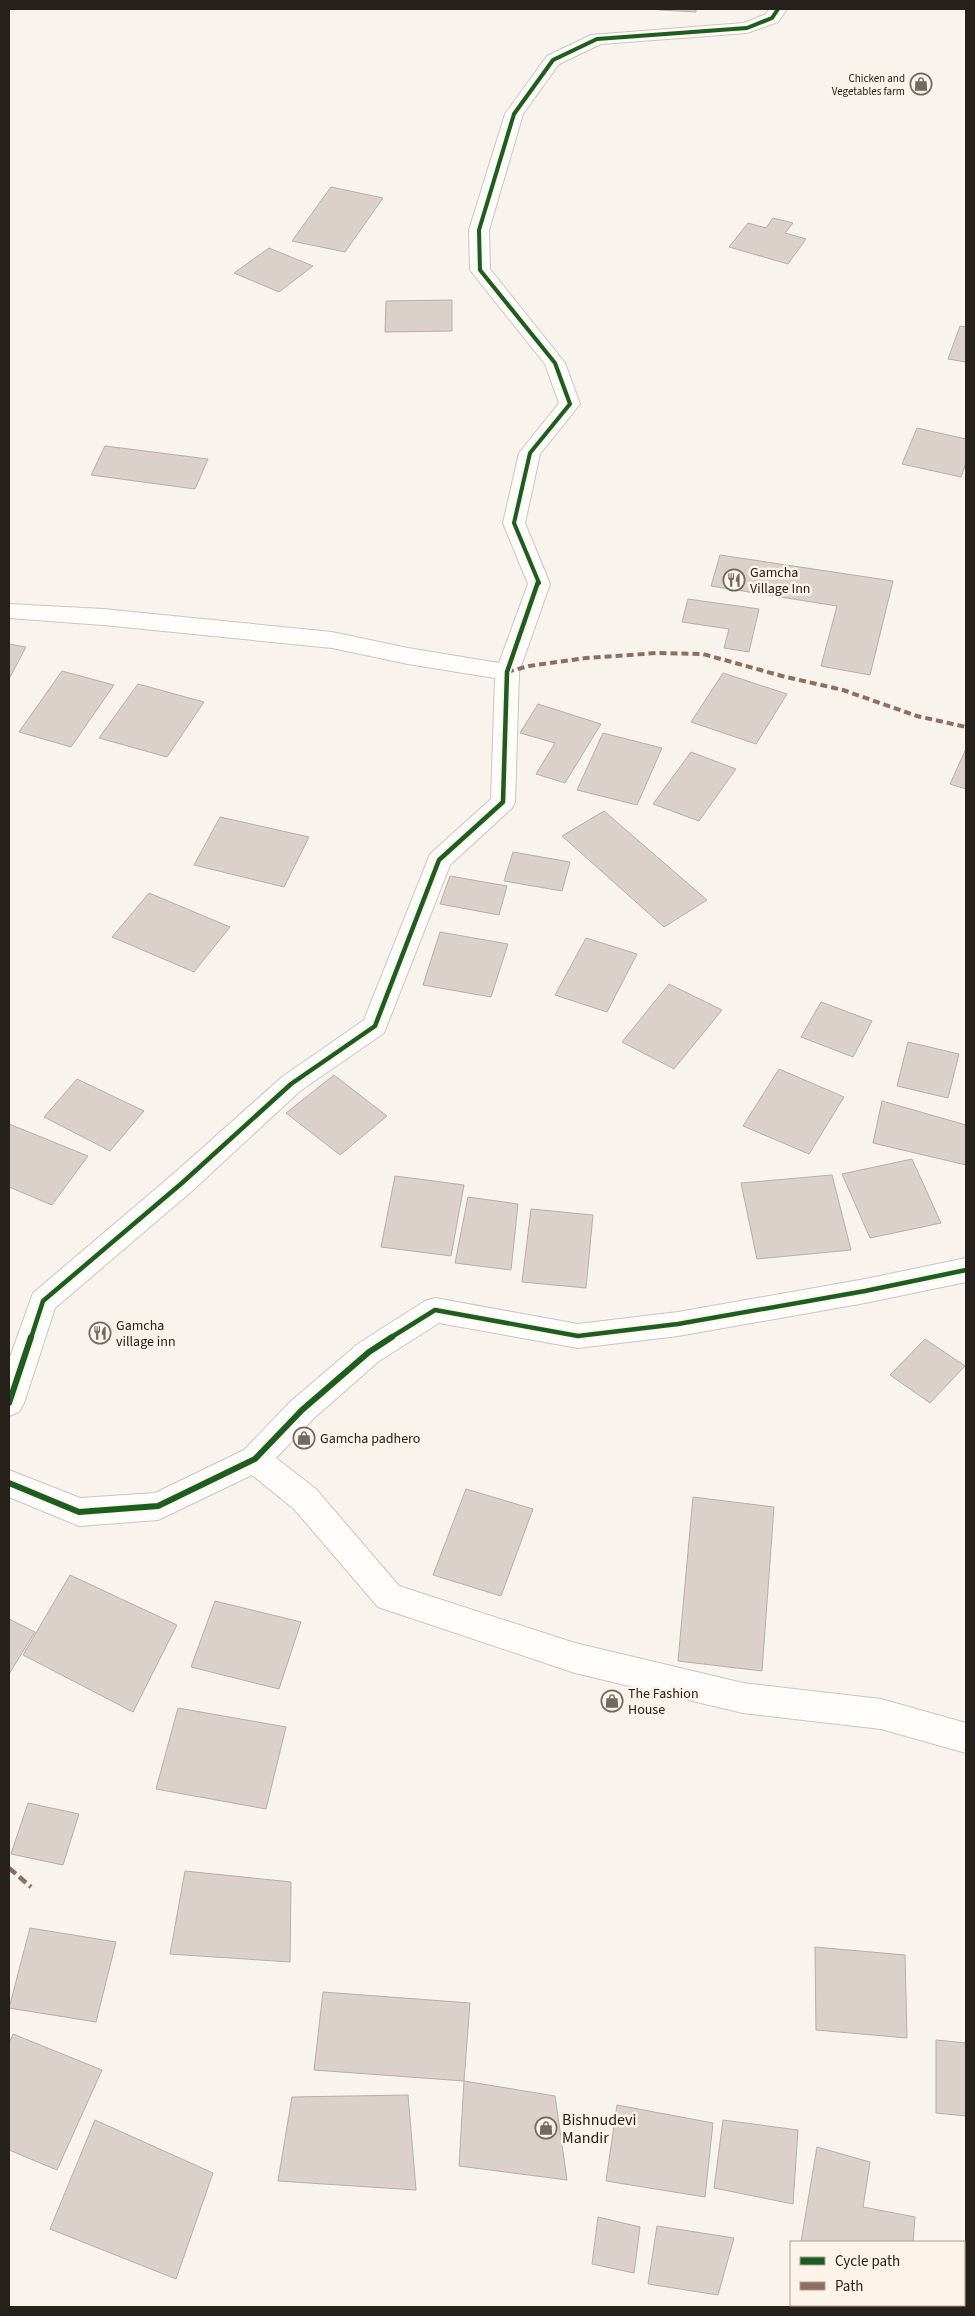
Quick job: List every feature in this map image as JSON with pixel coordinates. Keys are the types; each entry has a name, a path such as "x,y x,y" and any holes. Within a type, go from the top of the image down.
{"street":[{"path":"9,1403 43,1301 182,1183 290,1084 375,1026 439,860 503,802 507,672 539,584 514,523 530,453 570,404 555,363 480,270 479,230 514,114 553,60 597,39 747,28 772,18 778,9"},
{"path":"9,612 103,617 332,640 408,656 507,672"},
{"path":"9,1483 79,1512 158,1506 255,1459 302,1410 369,1352 435,1310 578,1336 678,1324 957,1274 966,1270"},
{"path":"255,1459 306,1498 389,1597 575,1658 743,1698 881,1714 966,1738"}],"building":[{"path":"696,9 696,12 659,10"},
{"path":"331,187 383,198 345,252 292,241"},
{"path":"773,218 793,223 785,233 806,239 788,264 729,247 748,223 766,228"},
{"path":"269,248 313,266 279,292 234,273"},
{"path":"452,300 452,331 385,332 386,301"},
{"path":"960,326 966,327 966,362 948,359"},
{"path":"917,428 966,439 966,463 961,477 902,464"},
{"path":"105,446 208,459 195,489 91,475"},
{"path":"720,555 893,581 870,675 821,666 837,606 711,586"},
{"path":"688,599 759,609 749,652 724,648 729,629 682,622"},
{"path":"9,644 26,647 9,679"},
{"path":"62,671 114,685 71,747 19,732"},
{"path":"723,673 787,694 756,744 691,722"},
{"path":"138,684 204,702 167,757 99,738"},
{"path":"538,704 601,724 565,783 536,774 555,743 520,733"},
{"path":"603,733 662,748 637,805 577,790"},
{"path":"966,749 966,789 950,784"},
{"path":"691,752 736,769 699,821 653,804"},
{"path":"604,811 707,900 664,927 562,836"},
{"path":"220,817 309,837 284,887 194,865"},
{"path":"513,852 570,862 562,891 504,881"},
{"path":"450,876 507,886 499,915 440,904"},
{"path":"149,893 230,927 194,972 112,937"},
{"path":"440,932 508,944 491,997 423,985"},
{"path":"586,938 637,954 607,1012 555,995"},
{"path":"669,984 722,1010 674,1069 622,1042"},
{"path":"821,1002 872,1021 853,1057 801,1037"},
{"path":"908,1042 959,1054 948,1098 897,1086"},
{"path":"779,1069 844,1097 809,1154 743,1126"},
{"path":"334,1075 387,1116 340,1155 286,1113"},
{"path":"77,1079 144,1111 110,1151 44,1117"},
{"path":"882,1101 966,1125 966,1165 873,1143"},
{"path":"9,1124 88,1156 52,1205 9,1187"},
{"path":"912,1159 941,1223 870,1238 842,1174"},
{"path":"832,1175 851,1250 757,1259 741,1183"},
{"path":"395,1176 464,1185 451,1256 381,1247"},
{"path":"468,1197 518,1204 511,1270 455,1263"},
{"path":"531,1209 593,1215 586,1288 522,1282"},
{"path":"925,1339 965,1366 930,1403 890,1375"},
{"path":"466,1489 533,1509 501,1596 433,1575"},
{"path":"693,1497 774,1507 762,1671 678,1661"},
{"path":"70,1575 177,1625 133,1712 23,1655"},
{"path":"215,1601 301,1622 279,1689 191,1667"},
{"path":"9,1619 35,1632 9,1674"},
{"path":"178,1708 286,1727 266,1809 156,1789"},
{"path":"28,1803 79,1814 63,1865 11,1854"},
{"path":"185,1871 291,1882 290,1962 170,1954"},
{"path":"30,1928 116,1942 96,2022 9,2008"},
{"path":"815,1947 905,1955 907,2038 816,2030"},
{"path":"323,1992 470,2003 464,2081 314,2070"},
{"path":"13,2034 102,2070 57,2170 9,2150 9,2043"},
{"path":"936,2040 966,2043 966,2116 936,2113"},
{"path":"464,2081 555,2096 567,2180 459,2166"},
{"path":"408,2095 416,2190 278,2181 292,2097"},
{"path":"617,2105 713,2123 705,2197 606,2181"},
{"path":"95,2120 213,2173 176,2279 50,2229"},
{"path":"723,2120 798,2130 793,2204 714,2188"},
{"path":"817,2147 870,2162 863,2207 915,2217 913,2241 801,2241"},
{"path":"598,2217 640,2227 634,2273 592,2264"},
{"path":"657,2226 734,2238 718,2295 648,2284"}],"marked path":[{"path":"507,672 529,666 586,658 657,653 703,654 782,676 843,690 917,716 966,727"},
{"path":"9,1868 31,1887"}],"cycle path":[{"path":"9,1403 43,1301 182,1183 291,1084 375,1026 439,860 503,802 507,672 539,584 514,523 530,453 570,404 555,363 480,270 479,230 514,114 553,60 597,39 747,28 772,18 778,9"},
{"path":"9,1483 79,1512 158,1506 255,1459 302,1410 369,1352 435,1310 578,1336 678,1324 865,1291 966,1270"}],"place":[{"name":"Chicken and Vegetables farm","path":"921,84"},
{"name":"Gamcha Village Inn","path":"734,580"},
{"name":"Gamcha village inn","path":"100,1333"},
{"name":"Gamcha padhero","path":"304,1438"},
{"name":"The Fashion House","path":"612,1701"},
{"name":"Bishnudevi Mandir","path":"546,2128"}]}
